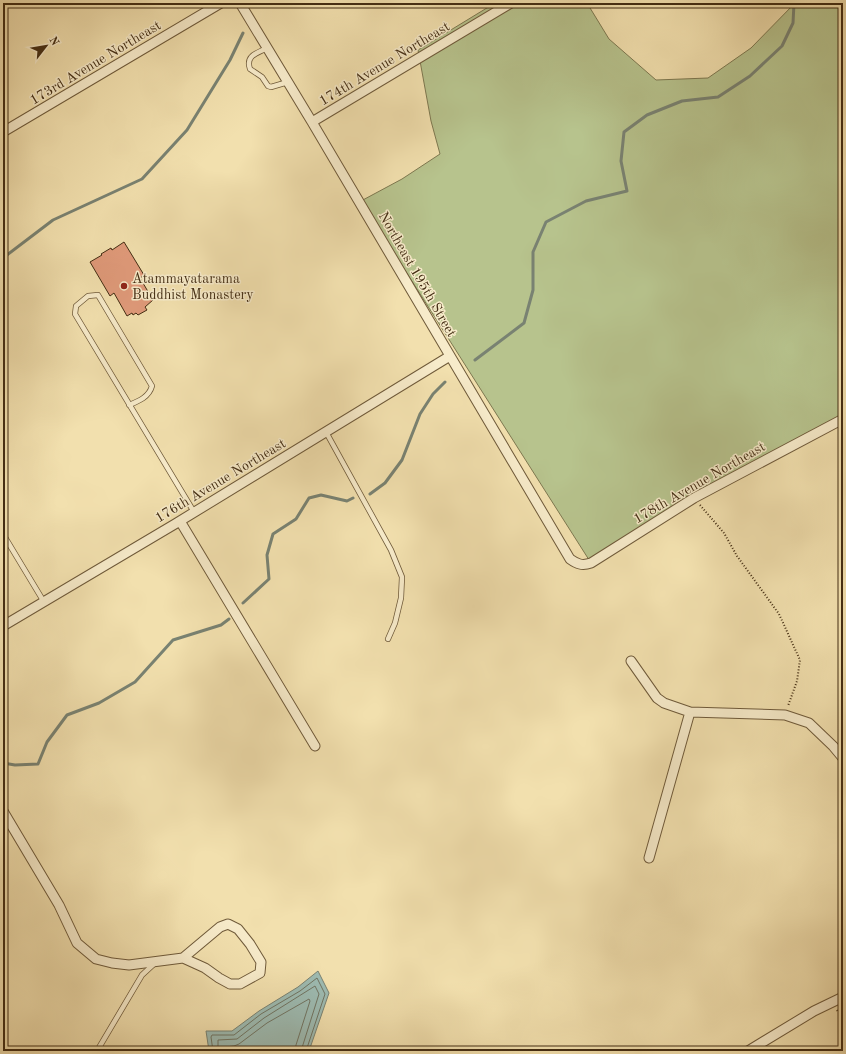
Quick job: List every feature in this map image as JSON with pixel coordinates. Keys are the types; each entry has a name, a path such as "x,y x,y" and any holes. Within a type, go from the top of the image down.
{"street":[{"name":"173rd Avenue Northeast","path":"3,132 221,3"},
{"name":"Northeast 195th Street","path":"240,3 570,559"},
{"name":"174th Avenue Northeast","path":"312,122 511,3"},
{"name":"176th Avenue Northeast","path":"3,626 180,521 450,356"},
{"name":"178th Avenue Northeast","path":"570,559 581,565 591,563 694,498 843,419"},
{"path":"180,521 315,746"},
{"path":"631,660 657,698 664,703 690,712 785,715 809,722 843,758"},
{"path":"649,858 690,712"},
{"path":"3,811 59,905 78,943 96,959 130,965 183,958 220,927 228,924 238,929 250,944 261,962 260,973 240,984 230,984 205,968 183,958"},
{"path":"748,1051 814,1011 843,997"}],"lane":[{"path":"267,48 253,53 249,61 250,69 262,77 268,86 271,87 288,82"},
{"path":"130,405 146,396 152,386 98,295 88,296 76,306 75,314 194,512"},
{"path":"326,432 392,550 402,577 401,598 395,623 388,639"},
{"path":"3,534 44,602"},
{"path":"97,1051 142,976 156,962"}],"path":[{"path":"694,498 724,533 737,556 779,614 800,660 797,681 785,715"}],"green space":[{"path":"495,3 587,3 609,39 656,80 708,78 751,48 795,3 843,3 843,419 694,498 591,563 361,201 402,179 440,154 431,121 418,50"}],"water":[{"path":"318,971 329,993 309,1051 209,1051 206,1031 232,1031 259,1011 298,987"}],"building":[{"name":"Atammayatarama Buddhist Monastery","path":"124,242 144,275 140,278 153,300 145,307 147,310 138,315 136,313 133,315 132,313 127,316 114,293 110,296 90,262 111,248 112,250"}],"waterway":[{"path":"475,360 524,323 533,290 533,252 546,222 586,201 627,191 621,161 624,132 647,115 682,101 718,97 750,76 782,46 793,23 794,3"},
{"path":"3,258 53,220 142,179 187,130 230,60 243,33"},
{"path":"370,494 385,483 402,460 420,414 433,394 445,382"},
{"path":"243,603 269,579 267,555 273,534 296,519 309,498 321,495 347,501 353,498"},
{"path":"3,763 15,765 38,764 47,742 67,715 99,703 135,682 173,640 221,625 229,619"}],"place":[{"name":"Atammayatarama Buddhist Monastery","path":"124,286"}]}
